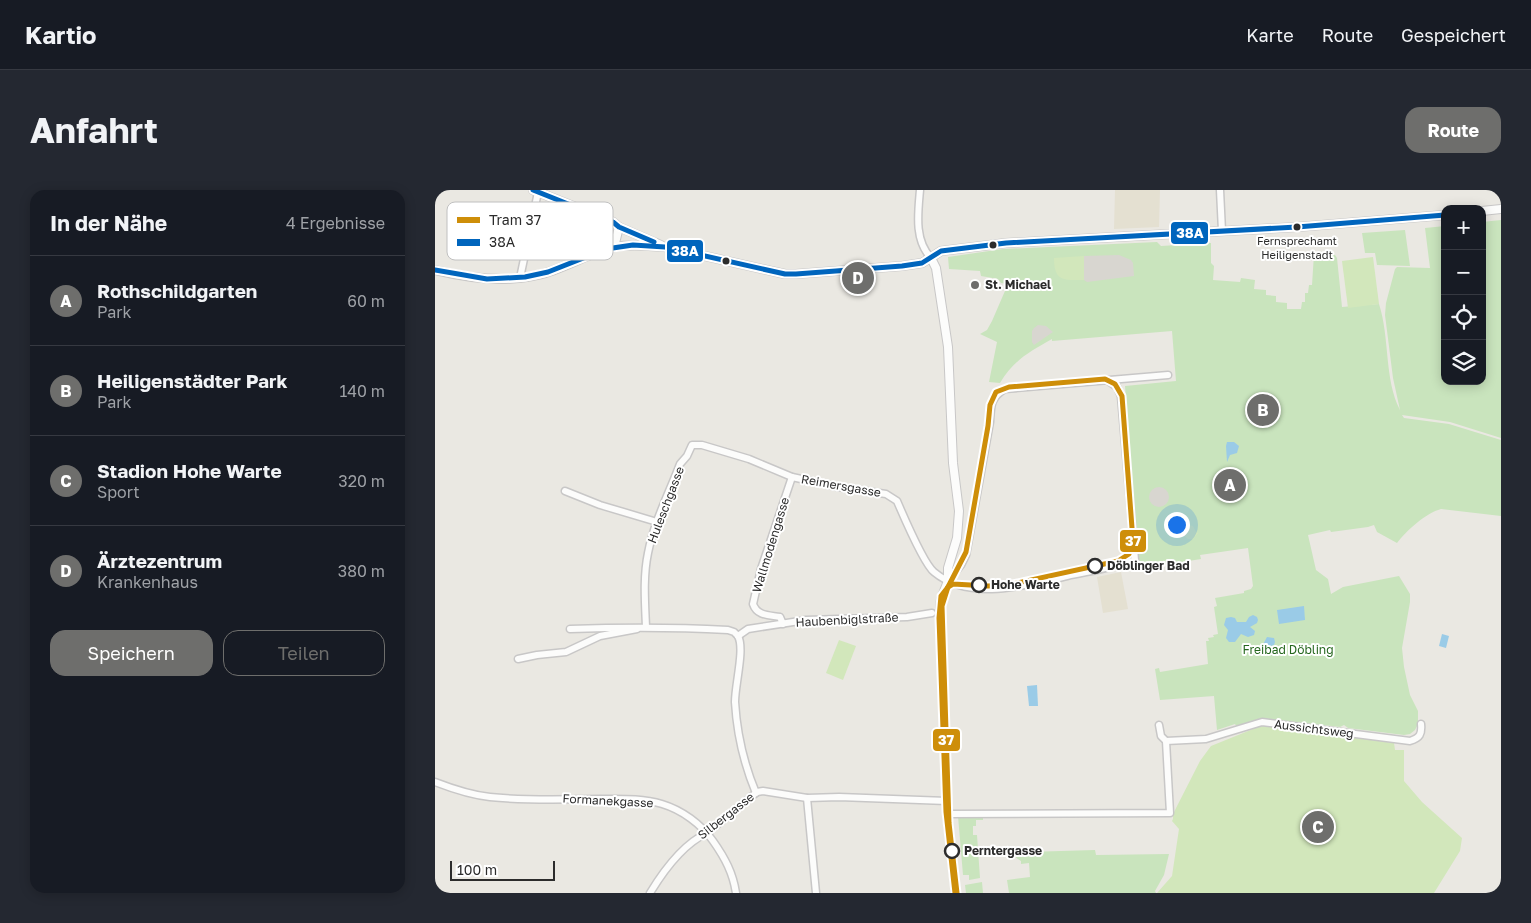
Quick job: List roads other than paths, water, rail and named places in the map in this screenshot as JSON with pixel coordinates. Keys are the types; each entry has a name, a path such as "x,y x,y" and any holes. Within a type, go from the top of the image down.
{"street":[{"path":"920,190 919,233 924,248 936,268 948,347 953,463 959,511 957,538 948,568 948,581"},
{"path":"1220,190 1222,231"},
{"path":"535,191 563,202"},
{"path":"1486,211 1501,209"},
{"path":"613,222 619,227 665,247 777,272 796,274 902,266 922,263 944,250 1006,243 1348,224 1441,215"},
{"path":"619,227 614,247 665,247"},
{"path":"520,278 523,260"},
{"path":"435,270 479,277 520,278 555,270 581,260"},
{"path":"956,893 947,814 940,610 941,599 948,581 961,565 965,555 990,422 991,406 996,394 1005,389 1168,375"},
{"path":"948,581 960,586 1003,588 1084,573 1135,560 1121,396 1117,387 1107,380"},
{"name":"Reimersgasse","path":"693,445 701,445 749,459 792,477 838,487 886,494 897,501 930,569 948,581"},
{"name":"Huleschgasse","path":"646,627 645,576 648,552 657,522 680,464 693,445"},
{"name":"Wallmodengasse","path":"783,624 780,617 765,615 757,611 753,604 761,569 792,477"},
{"path":"565,491 600,505 657,522"},
{"name":"Haubenbiglstraße","path":"739,636 748,629 814,619 871,619 907,617 932,613"},
{"path":"570,629 646,627 728,630 739,636 741,647 735,699 737,731 743,759 755,793"},
{"path":"518,659 566,652 600,636 646,627"},
{"name":"Aussichtsweg","path":"1166,741 1206,739 1262,722 1410,741 1419,737 1421,724"},
{"path":"947,814 1170,813 1166,741 1161,736 1159,725"},
{"name":"Formanekgasse","path":"435,782 454,789 489,797 627,800 652,802 676,810 693,820 707,833 727,862 736,893"},
{"name":"Silbergasse","path":"650,893 669,865 699,837 707,833 755,793 760,791 807,798 831,797 947,801"},
{"path":"807,798 817,893"}],"water":[{"path":"1227,442 1234,442 1239,446 1237,453 1230,455 1227,462 1226,446"},
{"path":"1304,606 1305,620 1279,624 1277,610"},
{"path":"1253,615 1258,620 1257,623 1250,627 1255,631 1254,635 1248,637 1241,634 1235,642 1229,642 1226,638 1228,630 1224,625 1226,618 1231,617 1235,618 1237,622 1246,622"},
{"path":"1442,634 1449,636 1446,648 1439,646"},
{"path":"1267,637 1274,638 1274,645 1268,647 1268,651 1264,648 1259,653 1253,653 1252,648 1255,647 1260,650"},
{"path":"1037,685 1038,706 1029,706 1027,686"}],"tram line":[{"name":"37","path":"1105,379 1115,384 1122,396 1133,541 1129,554 1118,561 1008,585 953,584 948,587 966,552 990,405 996,392 1009,387 1105,379"},
{"name":"37","path":"948,587 942,606 949,823 957,893"},
{"name":"37","path":"948,587 941,596 939,618 946,812 955,893"}],"place":[{"name":"Fernsprechamt Heiligenstadt","path":"1297,227"},
{"name":"Ärztezentrum","path":"858,278"},
{"name":"St. Michael","path":"975,285"},
{"name":"Heiligenstädter Park","path":"1263,410"},
{"name":"Rothschildgarten","path":"1230,485"},
{"name":"Döblinger Bad","path":"1095,566"},
{"name":"Hohe Warte","path":"979,585"},
{"name":"Stadion Hohe Warte","path":"1318,827"},
{"name":"Perntergasse","path":"952,851"}],"park label":[{"name":"Freibad Döbling","path":"1288,650"}]}
